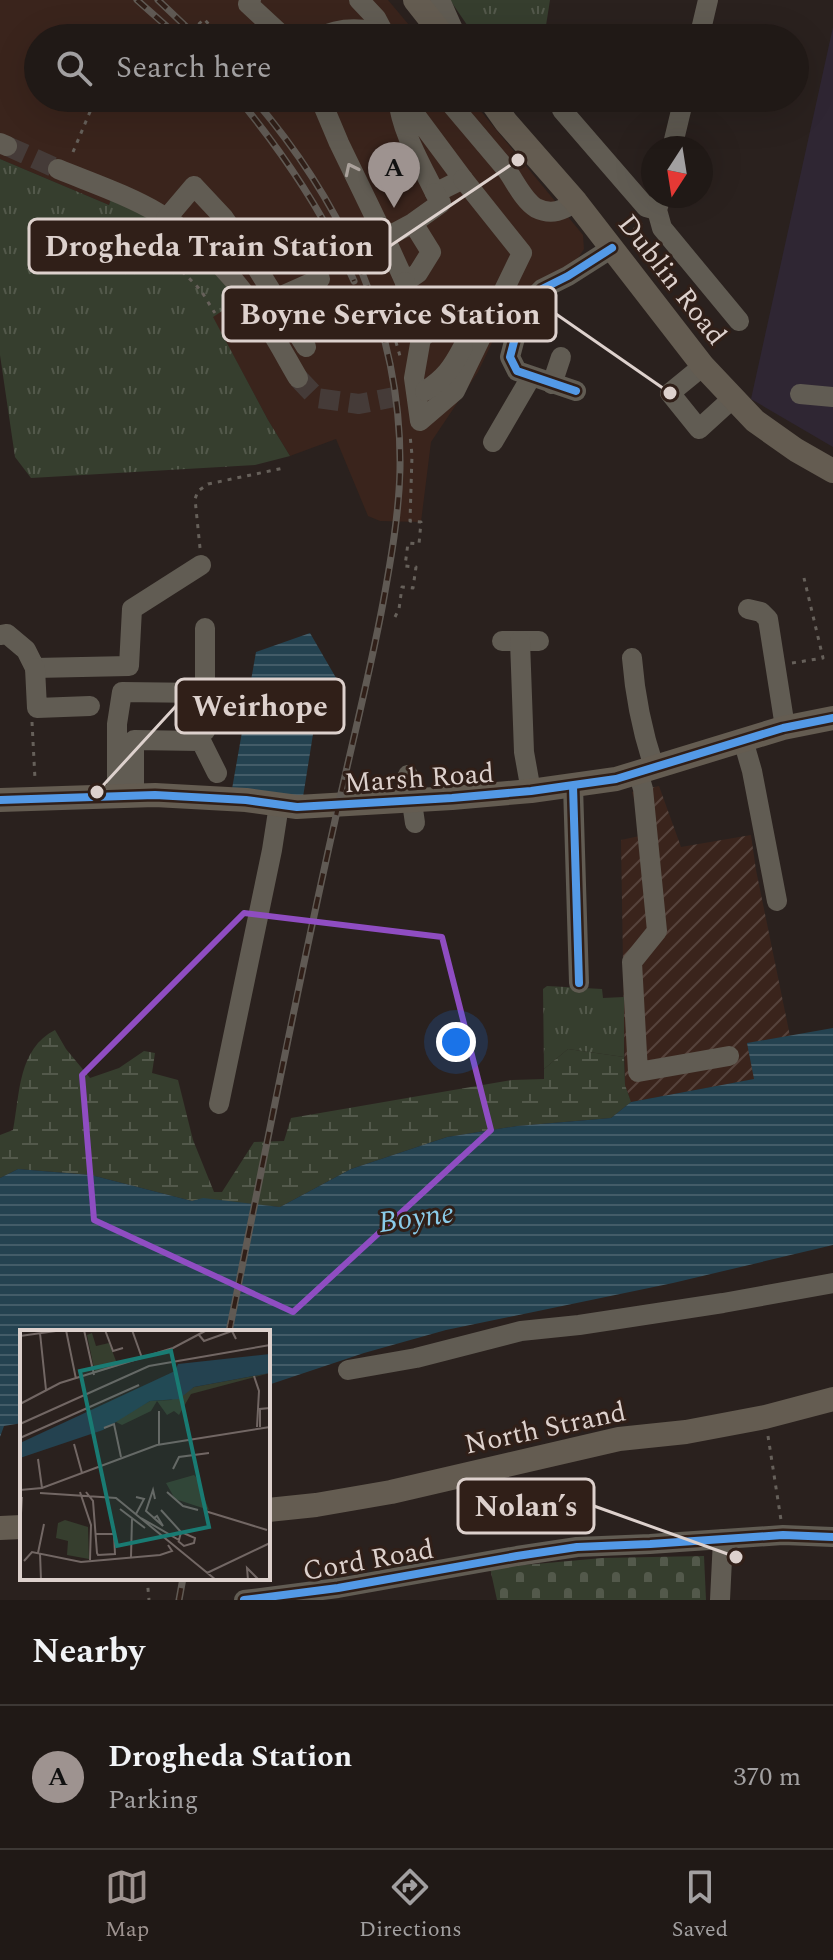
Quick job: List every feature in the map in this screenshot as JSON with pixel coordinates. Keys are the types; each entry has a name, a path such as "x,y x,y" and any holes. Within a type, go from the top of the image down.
{"main road":[{"path":"415,0 434,24"},
{"name":"Dublin Road","path":"499,112 576,202 703,366 755,421 833,471"},
{"name":"Marsh Road","path":"0,800 125,796 231,799 297,807 414,812 656,772 785,727 833,718"},
{"name":"North Strand","path":"270,1510 391,1492 619,1439 686,1432 765,1417 833,1399"},
{"path":"0,1528 20,1527"}],"street":[{"path":"359,0 380,24"},
{"path":"440,0 451,24"},
{"path":"702,24 708,0"},
{"path":"246,1 270,24"},
{"path":"326,112 405,282 408,306 421,338 414,378 420,421 455,391 522,253 413,112"},
{"path":"385,238 441,203 411,143 400,112"},
{"path":"458,112 535,207 549,212 561,211 576,202"},
{"path":"564,112 641,201"},
{"path":"675,136 681,112"},
{"path":"58,169 127,197 184,230 243,291 298,378"},
{"path":"435,193 463,179"},
{"path":"162,216 194,186 223,217 306,347"},
{"path":"660,208 662,228 739,321"},
{"path":"405,282 418,273 431,252 413,223"},
{"path":"425,391 441,380 453,366 515,243"},
{"path":"576,391 517,371 510,357 521,315 529,302 542,289 612,248"},
{"path":"275,299 320,279"},
{"path":"421,338 453,314"},
{"path":"552,384 561,357"},
{"path":"703,366 670,393 699,429 733,398"},
{"path":"493,442 531,377"},
{"path":"800,394 833,397"},
{"path":"35,668 129,666 132,609 201,559"},
{"path":"748,609 761,612 768,619 785,727"},
{"path":"205,628 205,731"},
{"path":"4,634 26,650 35,668 37,708 90,706"},
{"path":"520,641 524,752 531,791"},
{"path":"632,658 635,696 643,735 656,772 643,789 657,931 632,962 638,1072 729,1056"},
{"path":"125,796 117,724 122,692 205,693"},
{"path":"125,796 134,740 201,741 217,773"},
{"path":"743,740 752,771 777,901"},
{"path":"408,775 414,812"},
{"path":"573,786 579,983"},
{"path":"219,1104 279,805"},
{"path":"348,1370 416,1358 521,1331 723,1303 833,1283"},
{"name":"Cord Road","path":"258,1599 577,1547 783,1535 833,1537"},
{"path":"720,1600 723,1539"}],"path":[{"path":"73,152 90,112"},
{"path":"612,248 654,208"},
{"path":"162,216 153,222 152,235 202,293 215,313"},
{"path":"201,559 195,499 198,491 208,484 284,468"},
{"path":"395,617 402,587 413,588 416,567 405,566 408,543 419,544 421,522 410,521 410,498"},
{"path":"776,665 823,658 804,578"},
{"path":"36,799 32,717 37,708"},
{"path":"765,1417 783,1535"},
{"path":"147,1580 149,1600"}],"highlighted area":[{"path":"244,913 442,937 491,1130 293,1312 94,1220 82,1075"}],"shaded area":[{"path":"0,0 388,0 408,24 24,24 24,112 482,112 583,235 584,249 575,263 511,303 478,372 431,442 421,522 380,521 368,516 336,439 290,456 212,316 239,301 111,200 109,205 0,159"},
{"path":"833,27 833,447 751,399"},
{"path":"659,786 681,847 751,835 790,1036 747,1043 755,1079 631,1102 625,1085 621,840 644,835 632,792"}],"green space":[{"path":"450,0 550,0 546,24 466,24"},
{"path":"0,159 109,205 111,199 151,218 188,245 239,300 213,317 290,456 255,465 31,478 15,457 0,355"},
{"path":"547,986 602,989 603,998 624,997 624,1057 568,1049 544,1069 543,989"},
{"path":"55,1030 90,1078 119,1068 144,1051 155,1053 152,1073 178,1080 193,1140 214,1192 222,1192 254,1142 284,1141 291,1118 512,1080 544,1079 544,1069 568,1049 624,1057 625,1085 631,1102 611,1118 517,1126 447,1137 351,1169 280,1207 203,1199 192,1201 91,1175 18,1169 0,1178 0,1135 13,1130 27,1060 43,1038"},
{"path":"704,1556 706,1600 497,1600 490,1568 602,1558"}],"water":[{"path":"310,633 339,683 331,726 314,728 303,797 232,789 256,652"},
{"name":"Boyne","path":"833,1028 833,1245 673,1283 446,1330 270,1384 270,1330 20,1330 20,1423 4,1426 0,1437 0,1178 18,1169 91,1175 192,1201 203,1198 280,1207 351,1169 447,1137 517,1126 611,1118 631,1102 754,1079 747,1043"}],"tunnel":[{"path":"7,146 58,169"},
{"path":"298,378 317,398 359,404 425,391"}],"railway":[{"path":"137,0 164,24"},
{"path":"158,0 183,24"},
{"path":"249,112 302,186 330,232 354,281"},
{"path":"229,1330 306,951 378,631 394,536 400,469 398,417 391,366 361,270 340,224 314,180 264,112"},
{"path":"179,1600 183,1580"}],"cycle path":[{"path":"576,391 517,371 510,357 521,315 529,302 542,289 612,248"},
{"path":"0,800 155,795 246,800 297,807 531,791 616,779 783,728 833,718"},
{"path":"573,786 579,983"},
{"path":"244,1600 338,1588 577,1547 783,1535 833,1537"}],"place":[{"name":"Drogheda Train Station","path":"518,160"},
{"name":"Drogheda Station","path":"394,208"},
{"name":"Boyne Service Station","path":"670,393"},
{"name":"Weirhope","path":"97,792"},
{"name":"Nolan’s","path":"736,1557"}]}
